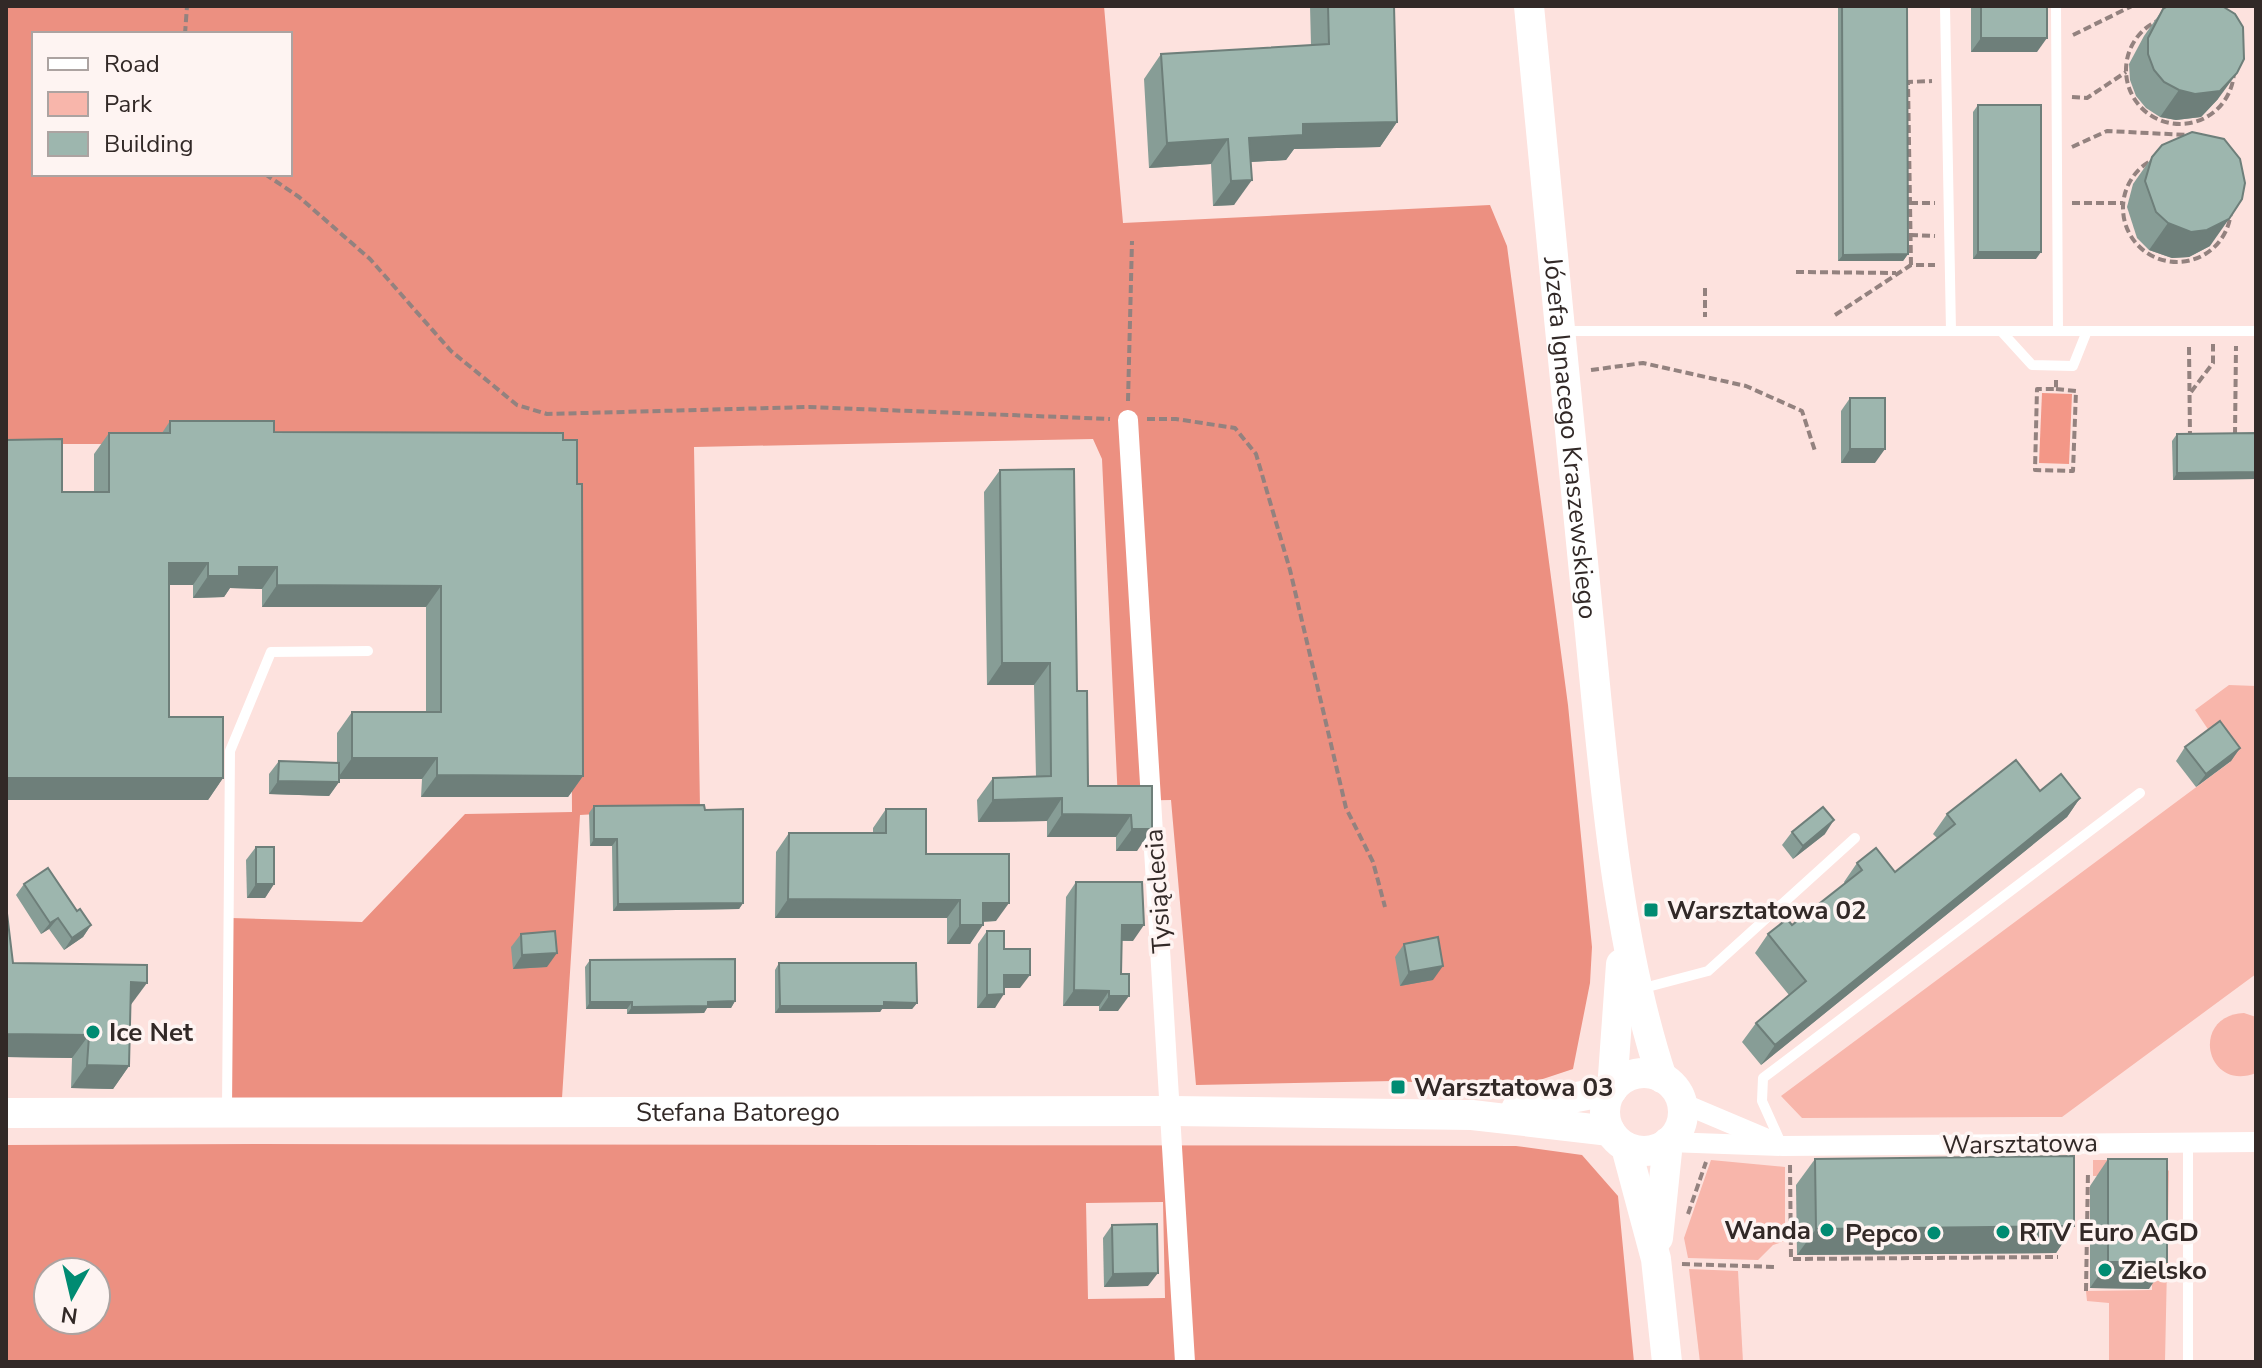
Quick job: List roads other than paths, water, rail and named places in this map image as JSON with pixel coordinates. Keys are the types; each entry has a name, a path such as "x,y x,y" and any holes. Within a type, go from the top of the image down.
{"street":[{"name":"Józefa Ignacego Kraszewskiego","path":"1529,6 1560,331 1618,870 1639,989 1662,1078"},
{"name":"Tysiąclecia","path":"1128,420 1185,1362"},
{"name":"Józefa Ignacego Kraszewskiego","path":"1612,1090 1622,977 1618,870"},
{"path":"1656,1259 1668,1142 1681,1124 1682,1103 1678,1092 1662,1078 1640,1073 1620,1081 1612,1090 1605,1110 1618,1139 1656,1259 1667,1362"},
{"name":"Stefana Batorego","path":"1472,1115 1562,1102 1612,1090"},
{"name":"Warsztatowa","path":"1682,1103 1780,1154"},
{"name":"Stefana Batorego","path":"6,1113 1172,1111 1472,1115 1618,1139"},
{"path":"1618,1139 1648,1150 1668,1142"},
{"name":"Warsztatowa","path":"1668,1142 1780,1154 2256,1142"}],"lane":[{"path":"1945,6 1951,331"},
{"path":"2056,6 2058,331"},
{"path":"1560,331 2256,331"},
{"path":"2001,331 2032,365 2057,366 2073,366 2087,331"},
{"path":"227,1114 230,751 271,652 368,651"},
{"path":"1780,1154 1762,1101 1763,1078 2140,793"},
{"path":"1639,989 1708,971 1855,838"},
{"path":"2188,1142 2188,1362"}],"place":[{"name":"Warsztatowa 02","path":"1651,910"},
{"name":"Ice Net","path":"93,1032"},
{"name":"Warsztatowa 03","path":"1398,1087"},
{"name":"Wanda","path":"1827,1230"},
{"name":"RTV Euro AGD","path":"2003,1232"},
{"name":"Pepco","path":"1934,1233"},
{"name":"Zielsko","path":"2105,1270"}]}
